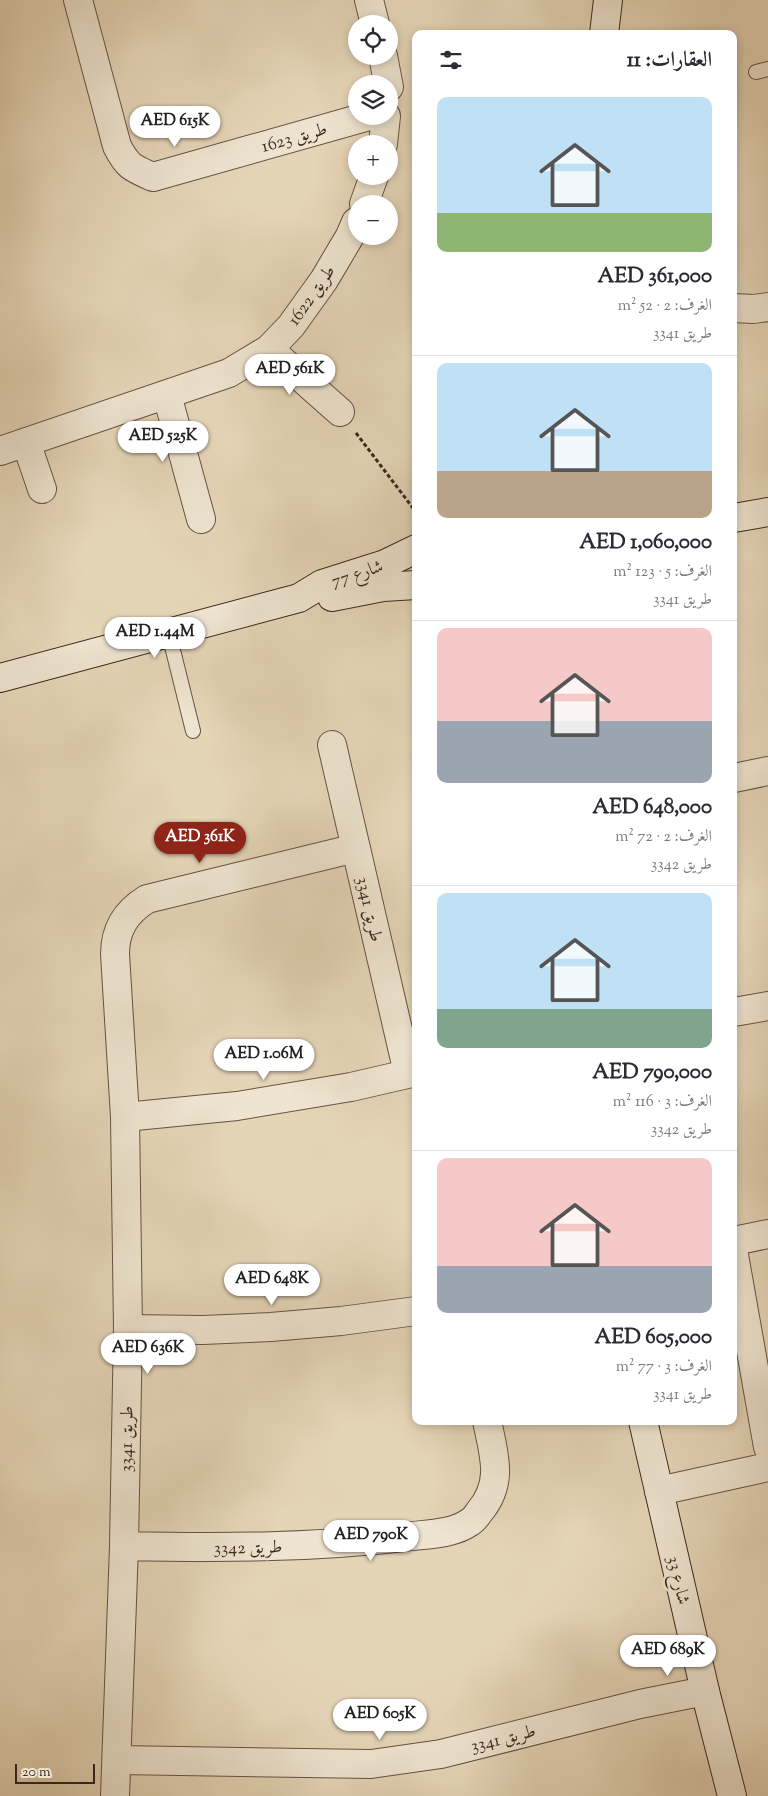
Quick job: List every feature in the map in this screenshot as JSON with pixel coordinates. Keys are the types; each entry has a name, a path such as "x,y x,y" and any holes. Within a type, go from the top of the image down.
{"street":[{"name":"طريق 1623","path":"78,0 117,146 125,162 153,177 348,122"},
{"path":"369,0 373,15"},
{"path":"604,30 608,0"},
{"name":"طريق 1622","path":"0,451 229,373 269,349 291,326 324,280 348,239"},
{"path":"737,308 768,307"},
{"path":"269,349 340,412"},
{"path":"167,395 201,519"},
{"path":"26,442 42,488"},
{"path":"737,517 768,512"},
{"name":"شارع 77","path":"0,678 298,598 322,584 385,564 412,551"},
{"name":"شارع 77","path":"298,598 318,599 383,586 412,585"},
{"name":"طريق 3341","path":"125,1117 181,1113 247,1105 351,1087 412,1072 332,745"},
{"path":"737,777 768,771"},
{"name":"طريق 3341","path":"115,1796 118,1760 124,1546 128,1329 125,1117 115,944 120,926 127,915 147,899 356,848"},
{"path":"737,1011 768,1006"},
{"path":"737,1240 768,1234"},
{"path":"737,1273 768,1447"},
{"path":"128,1329 203,1330 272,1328 412,1312"},
{"name":"طريق 3342","path":"124,1546 246,1548 304,1546 378,1540 451,1531 470,1522 484,1506 494,1487 496,1468 488,1425"},
{"name":"شارع 33","path":"644,1425 705,1691 732,1796"},
{"path":"659,1491 768,1467"},
{"name":"طريق 3341","path":"118,1760 371,1764 441,1754 640,1704 705,1691"}],"lane":[{"path":"169,634 193,731"}],"path":[{"path":"340,412 412,507"}]}
